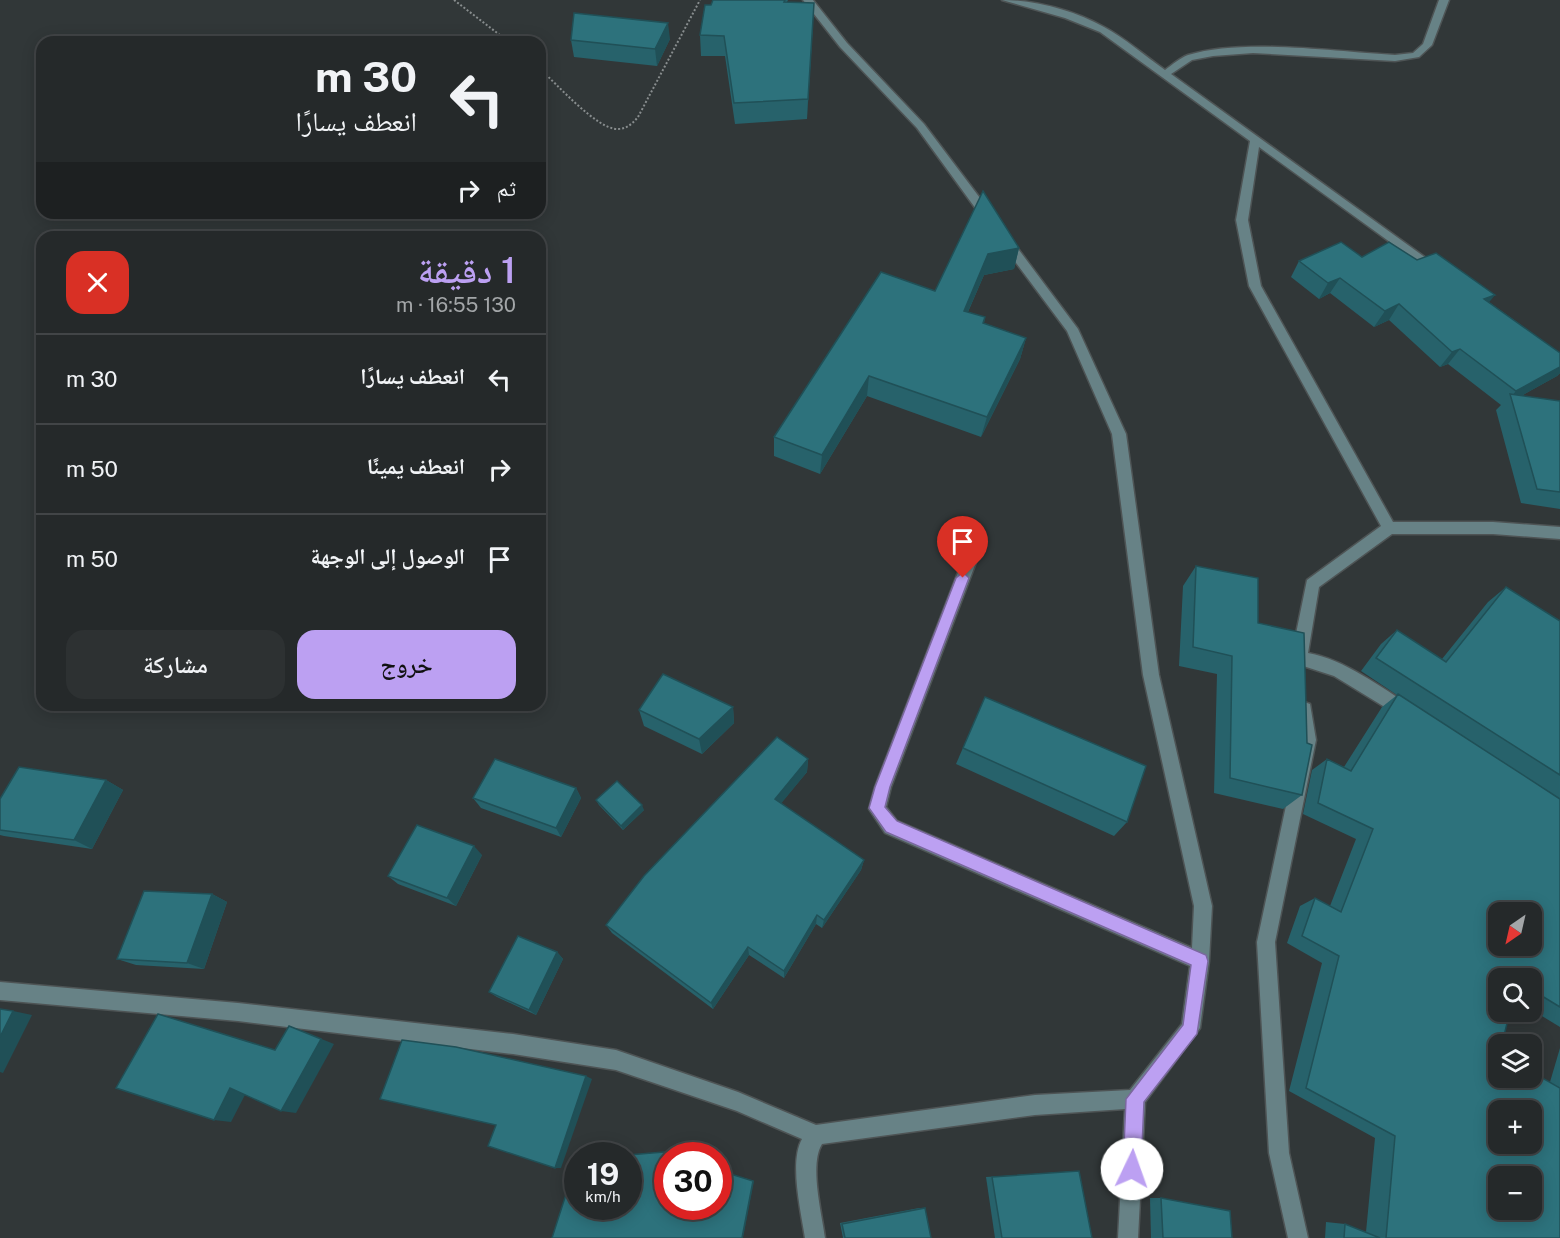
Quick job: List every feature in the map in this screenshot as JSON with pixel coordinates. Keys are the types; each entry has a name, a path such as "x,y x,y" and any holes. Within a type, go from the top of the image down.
{"street":[{"path":"808,0 823,24 911,115 949,161 1072,329 1119,434 1151,675 1203,906 1200,961 1191,1028 1135,1099 1128,1238"},
{"path":"1007,0 1087,22 1102,30 1443,274"},
{"path":"1163,75 1189,58 1213,52 1253,50 1395,58 1416,55 1427,45 1444,0"},
{"path":"1255,140 1242,220 1255,286 1389,528"},
{"path":"1298,1238 1279,1153 1266,942 1308,740 1299,658 1312,584 1389,528 1493,528 1560,533"},
{"path":"971,557 877,808 891,827 1200,961"},
{"path":"1299,658 1313,659 1360,684 1424,724"},
{"path":"0,991 238,1012 513,1044 616,1060 738,1102 816,1135 1035,1105 1135,1099"},
{"path":"815,1238 808,1194 807,1150 816,1135"}],"path":[{"path":"454,0 501,36"},
{"path":"546,74 599,122 615,130 628,127 638,117 700,0"}],"building":[{"path":"713,0 785,0 784,2 814,3 808,99 734,103 724,36 700,35 705,5 711,5"},
{"path":"574,13 668,23 655,49 571,40"},
{"path":"983,191 1019,248 988,254 964,311 985,317 983,323 1026,338 987,417 869,376 822,455 774,437 881,272 935,291"},
{"path":"1341,242 1362,257 1389,242 1417,260 1436,253 1495,295 1484,299 1560,353 1560,367 1516,391 1460,349 1452,352 1399,304 1385,311 1340,278 1328,283 1299,261"},
{"path":"1510,394 1560,401 1560,492 1537,489"},
{"path":"1196,566 1258,578 1258,623 1304,633 1307,743 1312,745 1302,795 1230,778 1232,656 1193,647"},
{"path":"1506,587 1560,621 1560,775 1376,658 1397,630 1446,662"},
{"path":"663,674 733,707 699,739 639,710"},
{"path":"1398,694 1560,799 1560,1007 1542,996 1542,968 1488,968 1488,1022 1507,1022 1504,1034 1488,1034 1488,1088 1542,1088 1542,1078 1560,1088 1560,1238 1386,1238 1395,1136 1306,1088 1339,956 1302,936 1315,898 1341,912 1373,829 1318,803 1327,759 1351,771"},
{"path":"985,697 1146,766 1127,822 963,748"},
{"path":"777,737 808,759 775,799 864,860 824,920 817,915 784,971 748,947 711,1003 606,925 644,876"},
{"path":"495,759 576,788 556,828 473,798"},
{"path":"19,767 106,780 74,840 0,830 0,799"},
{"path":"617,781 642,805 621,826 596,800"},
{"path":"417,825 474,846 447,898 388,876"},
{"path":"144,891 212,894 187,963 117,959"},
{"path":"518,936 557,952 529,1010 489,992"},
{"path":"0,1009 13,1011 0,1037"},
{"path":"158,1014 275,1050 289,1026 321,1039 281,1111 230,1088 214,1120 116,1088"},
{"path":"402,1040 456,1047 586,1076 555,1168 488,1146 496,1125 380,1099"},
{"path":"654,1153 654,1220 732,1220 732,1174 753,1181 742,1238 552,1238 564,1201 564,1220 642,1220 642,1154"},
{"path":"1079,1171 1092,1238 1002,1238 992,1177"},
{"path":"1161,1198 1230,1211 1232,1238 1163,1238"},
{"path":"925,1208 931,1238 845,1238 842,1224"},
{"path":"1345,1224 1380,1238 1344,1238"}],"route":[{"path":"963,578 877,808 891,827 1200,961 1191,1028 1135,1099 1132,1169"}]}
